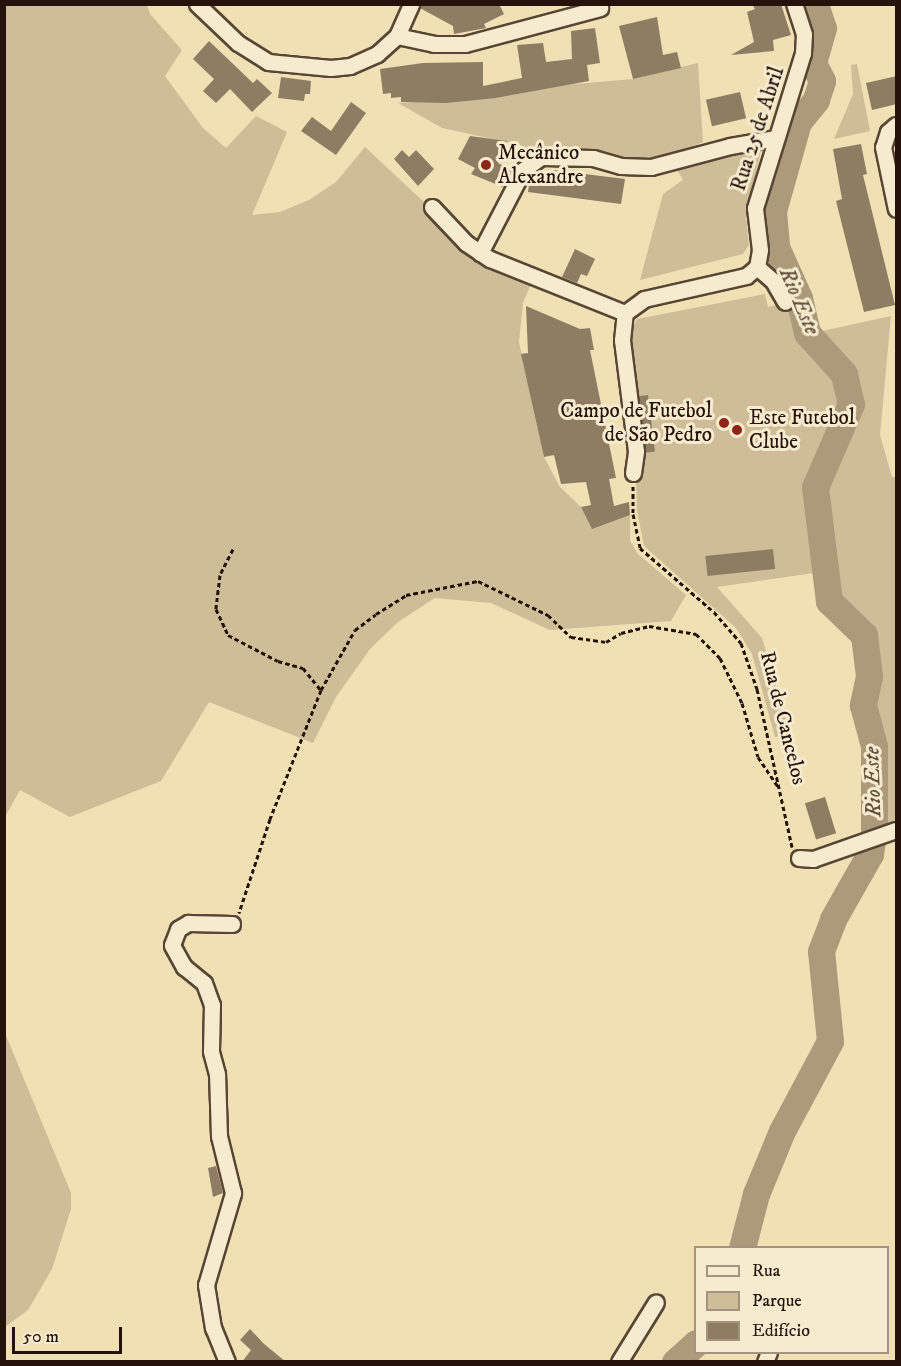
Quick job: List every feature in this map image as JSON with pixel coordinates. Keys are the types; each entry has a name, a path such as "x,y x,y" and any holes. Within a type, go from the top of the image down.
{"street":[{"path":"197,4 253,55 281,65 350,66 377,54 397,36 411,4"},
{"name":"Rua 25 de Abril","path":"757,267 760,250 755,208 803,52 804,34 794,4"},
{"path":"397,36 434,44 465,44 600,8"},
{"path":"897,125 888,132 883,147 897,209"},
{"path":"480,253 523,170 541,157 592,158 621,166 651,167 730,146 776,138"},
{"path":"432,207 480,253 538,281 624,314"},
{"path":"633,473 636,451 622,340 624,314 644,299 746,276 757,267 773,281 785,303"},
{"path":"799,858 813,859 897,830"},
{"path":"227,1362 213,1328 206,1285 233,1193 219,1136 218,1074 211,1051 212,1005 204,983 175,956 172,945 178,929 188,922 232,924"},
{"path":"619,1362 656,1302"}],"path":[{"name":"Rua de Cancelos","path":"633,473 633,514 640,548 714,612 741,643 757,689 790,842 799,858"},
{"path":"233,549 220,576 216,609 228,635 278,661 303,668 321,690"},
{"path":"232,924 243,906 270,819 321,690 355,630 406,595 478,581 506,591 548,615 570,637 587,642 606,642 621,633 650,626 696,634 720,658 742,703 758,757 779,788"}],"green space":[{"path":"5,5 147,5 150,14 182,50 165,76 203,128 226,148 256,116 287,132 252,215 280,212 309,200 336,182 365,147 497,270 531,284 523,303 519,342 544,457 560,487 581,507 592,528 630,515 630,541 638,554 686,595 671,621 550,630 491,603 435,598 398,622 370,649 336,697 313,743 209,702 161,781 70,817 20,790 5,817"},
{"path":"698,63 703,142 655,163 557,148 534,154 520,145 442,128 398,103 497,98 564,85 633,79"},
{"path":"857,64 870,131 834,139 853,94 851,65"},
{"path":"761,150 746,218 749,245 743,254 640,280 663,194 683,180 677,170 728,153"},
{"name":"Campo de Futebol de São Pedro","path":"765,294 768,307 794,300 804,335 839,378 844,407 810,488 821,572 717,587 762,638 791,734 775,737 752,654 736,628 644,546 637,511 636,473 644,472 628,336 637,319"},
{"path":"891,316 880,435 892,477 896,477 896,826 881,830 880,753 868,705 874,680 870,635 834,598 820,488 855,408 848,372 813,333"},
{"path":"5,1033 71,1193 71,1209 52,1269 28,1310 5,1327"}],"building":[{"path":"421,4 499,4 504,14 484,24 486,28 454,34 453,26 420,8"},
{"path":"752,4 781,4 791,35 773,40 774,51 731,55 754,42 747,12 755,9"},
{"path":"657,17 663,55 677,52 681,68 633,79 619,26"},
{"path":"595,28 600,63 587,65 589,81 496,98 446,103 401,102 401,97 391,98 391,93 383,94 380,69 423,63 483,62 483,86 522,78 517,45 543,43 546,62 572,59 571,31"},
{"path":"209,41 253,83 257,79 272,93 252,112 230,89 216,103 203,91 214,79 193,59"},
{"path":"897,76 897,104 872,110 866,83"},
{"path":"281,77 311,81 310,94 305,94 304,101 278,98"},
{"path":"740,92 746,118 712,126 706,100"},
{"path":"351,102 366,113 336,155 301,131 312,117 331,131"},
{"path":"470,136 507,141 498,163 512,170 503,187 471,174 475,168 458,159"},
{"path":"861,144 867,174 863,175 895,305 864,312 836,201 842,199 833,149"},
{"path":"402,150 409,157 416,150 434,169 418,186 394,159"},
{"path":"553,170 625,179 621,204 528,192 530,177 552,179"},
{"path":"575,249 595,259 587,276 581,274 577,283 562,277"},
{"path":"526,306 580,329 590,328 594,350 590,350 616,478 609,479 614,506 629,502 630,515 592,529 581,507 591,505 586,482 561,484 554,455 544,457 521,354 528,353"},
{"path":"648,395 655,452 646,453 639,396"},
{"path":"773,549 775,569 707,576 705,556"},
{"path":"825,797 836,833 816,839 805,803"},
{"path":"216,1166 223,1193 213,1197 208,1168"},
{"path":"250,1329 286,1362 242,1362 251,1350 240,1340"}],"waterway":[{"name":"Rio Este","path":"815,4 823,28 813,63 822,81 816,100 798,122 773,211 776,247 799,298 807,333 844,374 851,404 815,487 829,601 864,635 869,676 863,705 874,746 874,829"},
{"name":"Rio Este","path":"743,1246 756,1194 782,1131 830,1041 821,951 833,919 870,854 872,839"},
{"name":"Rio Este","path":"675,1362 694,1345"}],"place":[{"name":"Mecânico Alexandre","path":"486,165"},
{"name":"Campo de Futebol de São Pedro","path":"724,423"},
{"name":"Este Futebol Clube","path":"737,430"}]}
